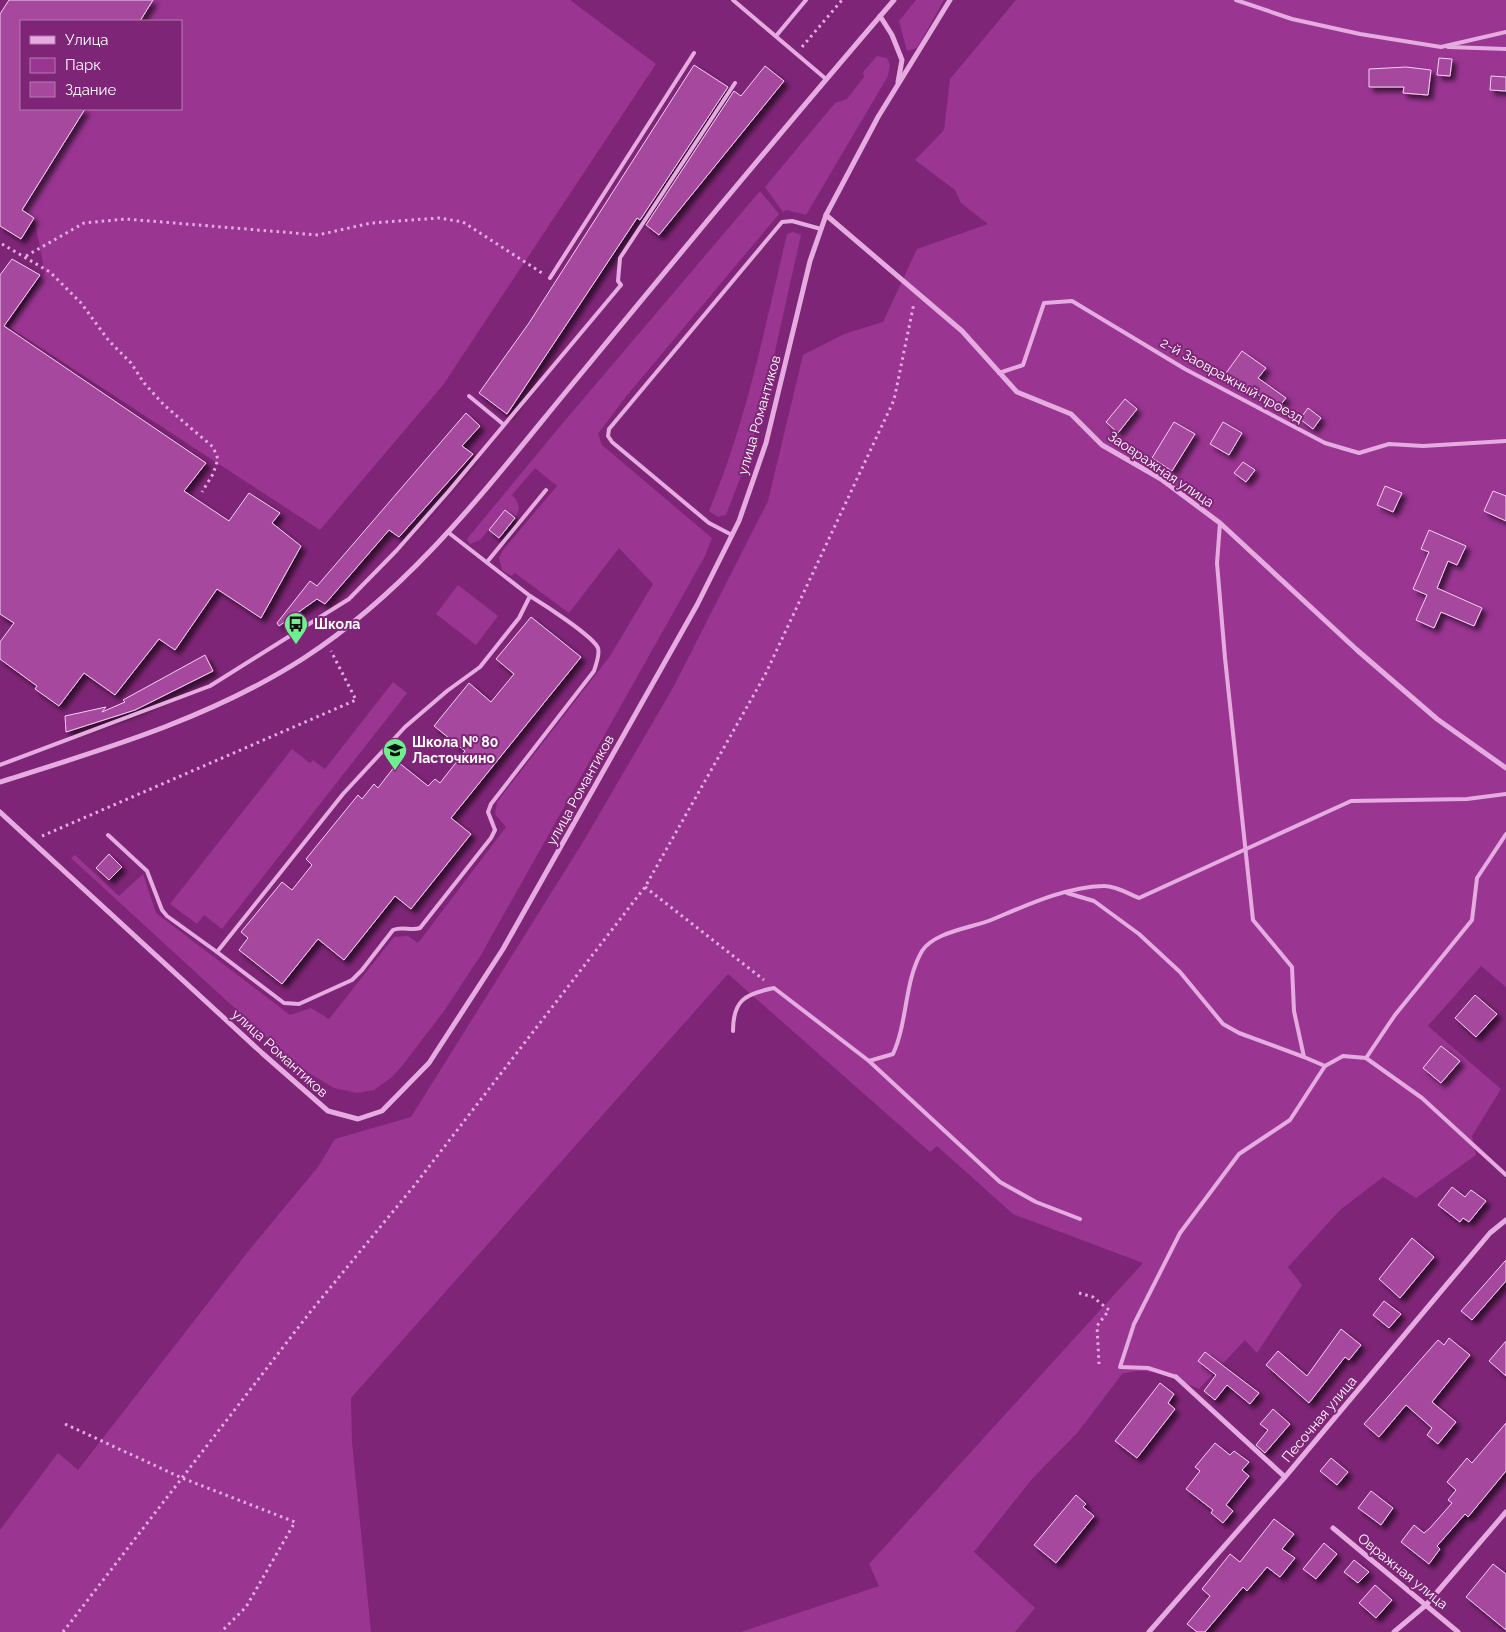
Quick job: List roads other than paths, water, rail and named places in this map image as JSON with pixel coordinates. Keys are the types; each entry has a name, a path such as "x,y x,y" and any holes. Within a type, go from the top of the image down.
{"street":[{"path":"0,782 137,739 227,702 304,658 363,616 449,533 760,158 894,0"},
{"name":"улица Романтиков","path":"0,812 262,1053 328,1111 358,1119 382,1111 429,1063 503,949 692,613 732,535 766,443 810,261 826,215 878,117 950,0"},
{"path":"880,16 892,34 902,60 898,85"},
{"name":"Заовражная улица","path":"826,215 962,331 1017,392 1071,414 1102,445 1161,479 1220,523 1357,650 1437,719 1506,768"},
{"name":"Песочная улица","path":"1149,1632 1285,1477 1490,1233 1506,1220"},
{"path":"1176,1378 1285,1477"},
{"path":"1394,1632 1426,1605 1506,1512"},
{"name":"Овражная улица","path":"1333,1528 1458,1632"}],"lane":[{"path":"733,0 826,79"},
{"path":"776,36 806,0"},
{"path":"1236,0 1292,19 1360,34 1441,47 1506,49"},
{"path":"1441,47 1506,32"},
{"path":"550,278 694,54"},
{"path":"0,765 210,686 349,598 441,500 621,285 618,281 620,258 734,83"},
{"path":"732,535 709,523 612,442 608,436 609,428 782,222 792,221 821,229"},
{"name":"2-й Заовражный проезд","path":"999,374 1023,365 1044,303 1072,301 1185,369 1325,443 1359,453 1389,444 1422,446 1506,441"},
{"path":"469,396 503,424"},
{"path":"486,562 546,490"},
{"path":"1220,523 1217,563 1252,920 1292,967 1294,1011 1304,1057"},
{"path":"108,835 147,870 162,910 167,916 284,1004 294,1005 352,980 393,930 400,927 414,930 420,928 491,838 496,830 488,812 491,804 594,670 599,650 577,628 530,596 449,533"},
{"path":"217,952 343,794 385,747 447,691 480,667 519,618 530,596"},
{"path":"870,1061 893,1054 899,1041 914,971 923,949 948,932 989,921 1011,910 1066,892 1105,885 1139,898 1351,801 1467,799 1506,794"},
{"path":"1366,1058 1395,1016 1472,920 1478,878 1506,834"},
{"path":"1066,892 1094,901 1139,934 1180,972 1223,1024 1239,1033 1325,1066"},
{"path":"733,1032 733,1015 742,999 755,992 774,988 870,1061 1000,1182 1036,1202 1080,1219"},
{"path":"1176,1378 1148,1368 1120,1367 1134,1324 1180,1233 1239,1154 1290,1120 1325,1066 1343,1056 1366,1058 1422,1098 1506,1175"}],"place":[{"name":"Школа","path":"296,645"},
{"name":"Школа № 80 Ласточкино","path":"395,771"}]}
